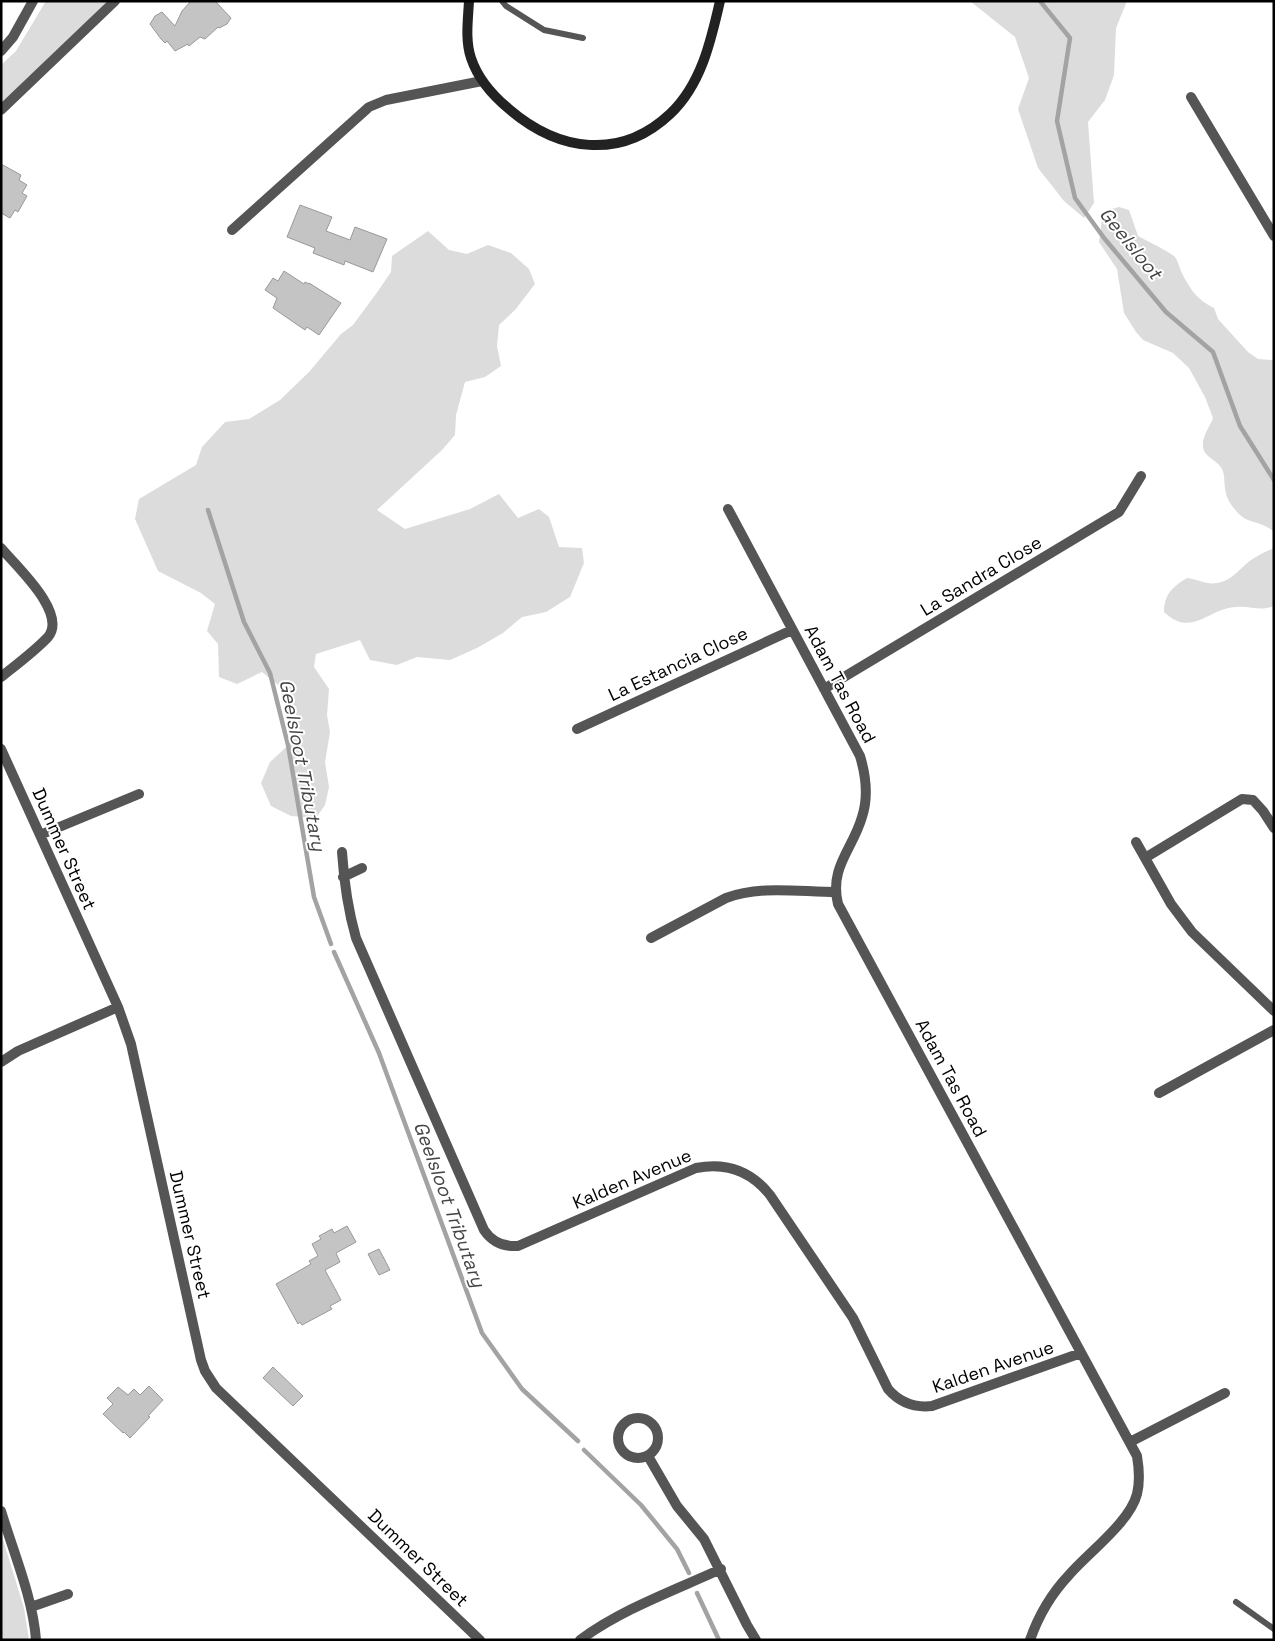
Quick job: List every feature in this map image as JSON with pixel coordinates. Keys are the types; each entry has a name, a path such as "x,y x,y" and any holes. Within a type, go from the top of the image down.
{"street":[{"path":"1,51 13,37 34,1"},
{"path":"1,110 115,1"},
{"path":"470,1 468,47 482,80 498,99 518,117 544,133 576,144 604,145 617,143 645,132 658,124 681,102 696,78 709,48 720,1"},
{"path":"232,230 369,107 386,100 482,80"},
{"path":"1191,97 1274,236"},
{"name":"La Sandra Close","path":"824,689 1119,512 1141,476"},
{"name":"Adam Tas Road","path":"728,509 860,756 866,781 866,794 862,819 838,868 836,892 838,904 1137,1456 1139,1468 1137,1495 1132,1506 1122,1522 1068,1576 1044,1609 1030,1640"},
{"path":"1,548 47,604 53,618 53,624 48,637 1,677"},
{"name":"La Estancia Close","path":"578,729 792,630"},
{"name":"Dummer Street","path":"1,749 118,1007 131,1044 201,1360 205,1370 216,1388 480,1640"},
{"path":"40,835 139,794"},
{"path":"1145,858 1242,800 1253,800 1274,828"},
{"path":"1136,842 1171,904 1192,932 1274,1011"},
{"name":"Kalden Avenue","path":"342,852 343,877 356,938 484,1230 493,1241 505,1246 518,1246 696,1168 707,1166 730,1167 752,1177 770,1195 853,1318 888,1389 906,1404 924,1407 932,1406 1081,1353"},
{"path":"343,877 362,868"},
{"path":"651,938 726,898 741,893 756,890 836,892"},
{"path":"1,1062 18,1051 118,1007"},
{"path":"1159,1093 1274,1030"},
{"path":"1130,1442 1224,1393"},
{"path":"638,1418 648,1421 656,1428 658,1438 655,1448 648,1456 637,1458 627,1456 620,1448 618,1438 620,1428 628,1420 638,1418"},
{"path":"648,1456 678,1506 704,1539 756,1640"},
{"path":"1,1511 31,1606 36,1640"},
{"path":"580,1640 597,1628 634,1608 721,1569"},
{"path":"31,1606 68,1594"}],"lane":[{"path":"502,1 506,6 544,30 584,38"},
{"path":"1236,1602 1274,1629"}],"shaded area":[{"path":"46,1 110,1 1,105 1,65 16,51"},
{"path":"970,1 1127,1 1116,28 1114,75 1105,100 1088,122 1094,203 1084,218 1064,201 1038,168 1018,109 1029,78 1015,37"},
{"path":"1119,207 1129,210 1138,236 1175,257 1190,288 1203,301 1214,308 1218,319 1248,352 1258,359 1274,360 1274,532 1266,526 1243,518 1228,499 1222,469 1204,450 1203,442 1213,418 1205,397 1189,368 1173,353 1143,340 1124,313 1117,269 1099,242 1102,219 1108,210"},
{"path":"428,231 449,250 467,254 488,245 511,253 529,269 535,284 515,310 499,325 497,346 501,366 485,377 465,382 456,415 455,435 442,450 377,510 405,529 470,509 499,494 518,518 539,509 549,517 559,547 582,548 584,563 570,597 546,612 522,617 503,633 477,648 450,660 417,657 397,665 370,660 360,640 316,654 314,667 329,689 327,715 330,732 325,762 329,787 325,805 316,818 291,816 271,806 261,783 270,762 294,740 294,715 283,689 262,672 237,684 219,677 218,644 207,631 215,604 201,593 158,571 135,519 139,499 196,465 202,447 225,422 249,419 280,400 309,372 341,334 353,325 391,272 392,256"},
{"path":"1274,548 1274,606 1269,608 1235,607 1191,622 1174,619 1164,612 1167,596 1187,578 1210,583 1223,582 1260,554"},
{"path":"1,1533 24,1608 29,1640 1,1640"}],"building":[{"path":"191,1 215,1 231,18 227,24 218,27 205,39 200,37 189,46 188,44 175,51 167,41 165,43 161,39 150,24 155,16 162,12 175,26 182,11"},
{"path":"1,164 21,175 19,180 27,185 22,193 27,196 18,212 15,210 10,218 1,213"},
{"path":"300,205 332,217 326,231 350,240 355,227 387,239 373,272 345,261 344,265 313,253 315,248 287,237"},
{"path":"284,271 304,284 305,282 309,283 341,303 319,335 307,327 305,330 273,308 277,298 265,290 273,278 278,281"},
{"path":"347,1226 356,1242 336,1253 340,1262 325,1270 341,1300 330,1306 332,1309 302,1325 300,1322 298,1324 276,1284 311,1264 309,1261 318,1256 312,1244 321,1239 319,1236 332,1229 334,1233"},
{"path":"379,1249 390,1270 379,1275 368,1254"},
{"path":"273,1367 303,1396 293,1406 263,1378"},
{"path":"149,1386 163,1400 130,1438 103,1414 113,1404 107,1398 118,1387 128,1395 134,1389 140,1395"}],"waterway":[{"name":"Geelsloot","path":"1040,1 1070,38 1057,121 1075,198 1104,238 1166,312 1213,352 1240,426 1274,480"},
{"name":"Geelsloot Tributary","path":"208,510 244,622 270,673 288,745 314,897 331,944"},
{"name":"Geelsloot Tributary","path":"334,952 379,1053 482,1333 522,1389 578,1441"},
{"name":"Geelsloot Tributary","path":"584,1450 641,1505 677,1549 689,1573"},
{"name":"Geelsloot Tributary","path":"697,1593 719,1640"}]}
